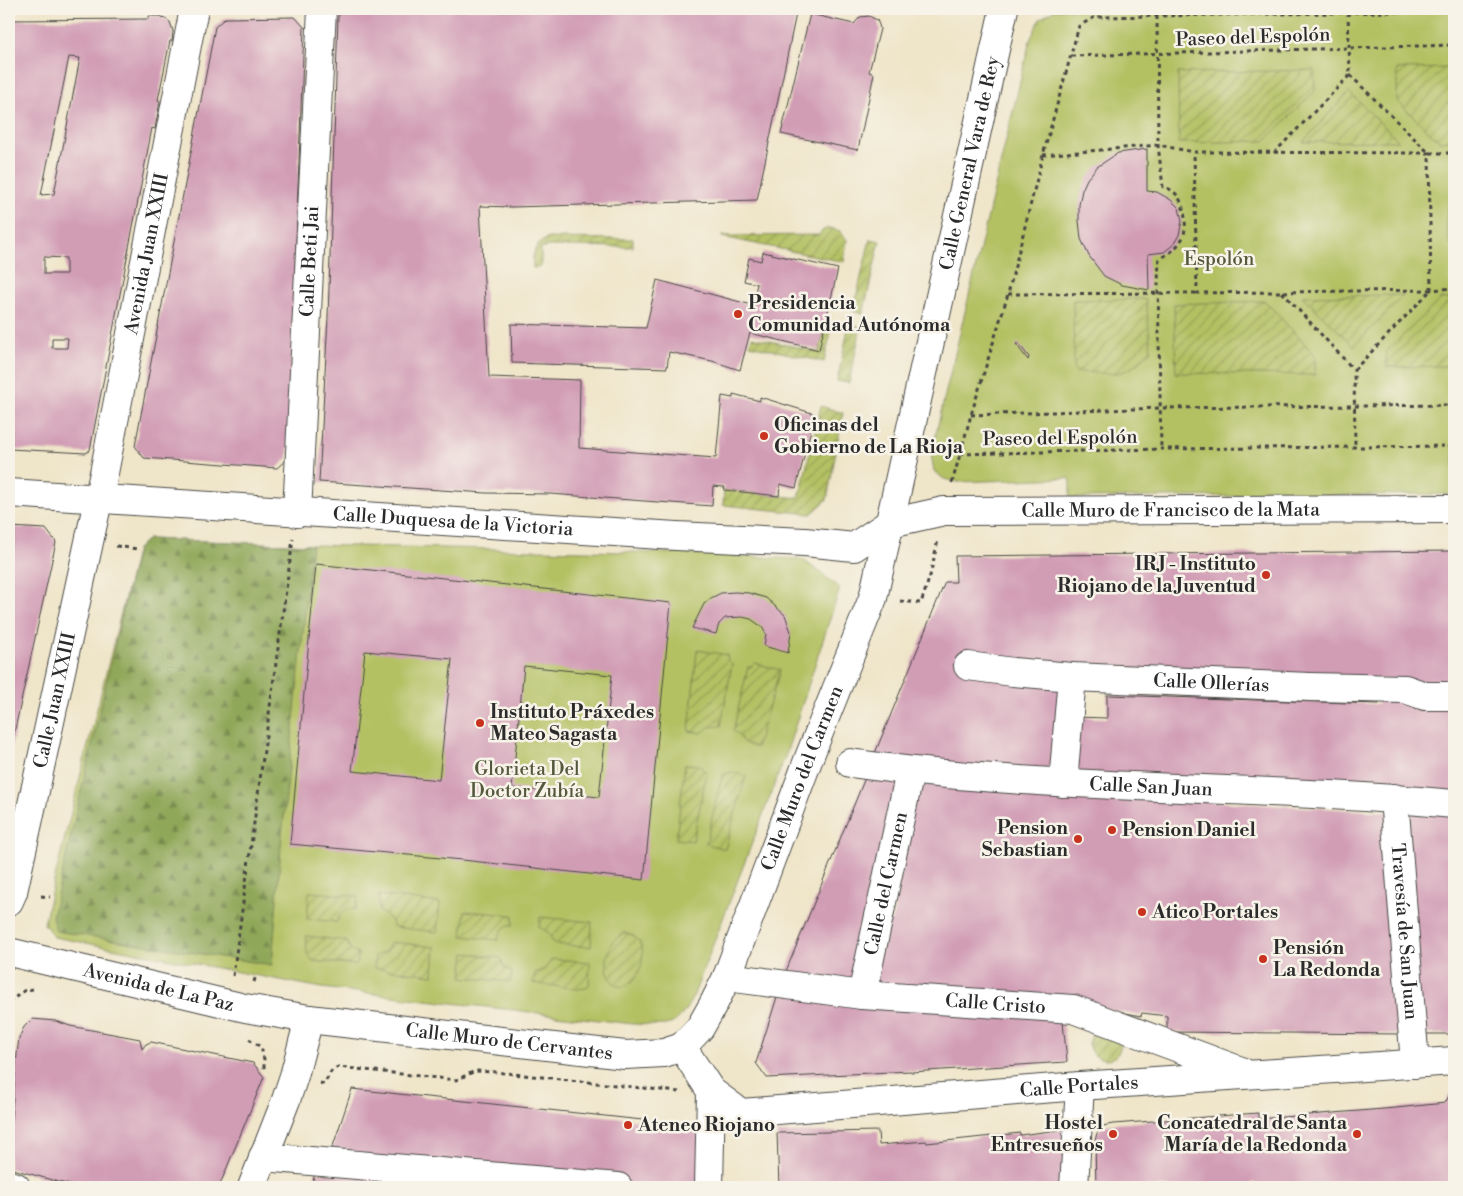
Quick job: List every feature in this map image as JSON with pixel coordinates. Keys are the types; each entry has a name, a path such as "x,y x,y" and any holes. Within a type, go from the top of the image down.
{"street":[{"name":"Avenida Juan XXIII","path":"98,498 194,9"},
{"name":"Calle Beti Jai","path":"297,513 322,9"},
{"name":"Calle General Vara de Rey","path":"890,523 1004,9"},
{"name":"Calle Duquesa de la Victoria","path":"9,493 297,513 805,542 854,547 890,523"},
{"name":"Calle Juan XXIII","path":"9,901 13,892 98,498"},
{"name":"Calle Muro de Francisco de la Mata","path":"890,523 944,511 1454,509"},
{"name":"Calle Muro del Carmen","path":"691,1037 727,977 810,755 873,598 890,523"},
{"name":"Calle Ollerías","path":"968,666 1072,677 1405,689 1425,696 1454,696"},
{"path":"1063,783 1072,677"},
{"name":"Calle San Juan","path":"850,763 910,772 1063,783 1394,798 1454,804"},
{"name":"Calle del Carmen","path":"862,995 910,772"},
{"name":"Travesía de San Juan","path":"1394,798 1415,1064"},
{"name":"Avenida de La Paz","path":"9,952 245,1008 309,1019"},
{"name":"Calle Cristo","path":"727,977 862,995 1073,1009 1255,1075"},
{"path":"252,1187 294,1076 309,1019"},
{"name":"Calle Muro de Cervantes","path":"309,1019 625,1055 664,1054 691,1037"},
{"path":"691,1037 711,1091 709,1187"},
{"name":"Calle Portales","path":"711,1091 741,1113 1080,1086 1454,1062"},
{"path":"1074,1187 1080,1086"},
{"path":"263,1157 618,1187"},
{"path":"9,1185 16,1187"}],"path":[{"name":"Paseo del Espolón","path":"944,511 1008,294 1043,155 1079,26 1092,18 1454,10"},
{"name":"Paseo del Espolón","path":"1348,13 1350,75"},
{"name":"Paseo del Espolón","path":"1157,16 1158,145 1163,187 1173,191 1181,202 1186,223 1184,237 1171,253 1159,259 1160,450"},
{"name":"Paseo del Espolón","path":"1071,56 1454,44"},
{"path":"1274,153 1350,75 1429,153 1431,290 1354,370"},
{"path":"1043,155 1158,145 1194,152 1454,153"},
{"path":"1194,152 1197,293"},
{"path":"1008,294 1431,290 1454,288"},
{"path":"1281,291 1354,370 1355,447"},
{"name":"Paseo del Espolón","path":"971,415 1160,408 1454,405"},
{"name":"Paseo del Espolón","path":"960,454 1454,446"},
{"path":"232,980 297,513"},
{"path":"873,598 921,603 930,576"}],"green space":[{"name":"Espolón","path":"1056,9 1454,9 1454,494 1070,498 1070,478 958,482 944,479 934,471 931,454 1030,40 1040,19"},
{"path":"1454,68 1454,140 1439,141 1397,101 1397,69"},
{"path":"1314,70 1315,91 1265,141 1179,143 1178,73"},
{"path":"1349,92 1399,141 1303,142"},
{"path":"1454,193 1454,250 1446,229 1446,221"},
{"path":"830,228 840,231 847,240 844,262 722,237 819,235 823,230"},
{"path":"549,238 633,239 633,247 546,246 541,248 541,267 533,268 533,258 537,246"},
{"path":"870,239 880,241 863,314 853,311"},
{"path":"1404,295 1354,346 1302,296"},
{"path":"1146,299 1151,350 1142,360 1118,373 1076,372 1074,370 1073,300"},
{"path":"1441,299 1454,299 1454,366 1387,367 1386,352"},
{"path":"1265,301 1315,355 1315,375 1176,373 1174,304"},
{"path":"827,321 833,323 824,362 750,345 752,337 819,352"},
{"path":"849,325 861,327 849,383 837,381"},
{"path":"821,406 843,413 827,500 811,514 723,505 724,490 799,498"},
{"name":"Glorieta Del Doctor Zubía","path":"148,539 312,545 674,553 802,559 840,588 785,757 693,997 681,1016 670,1024 633,1024 322,988 54,937 44,924 50,897 137,549"},
{"path":"148,539 312,545 281,846 272,965 56,931 52,917 137,549"},
{"path":"697,650 727,655 728,660 732,664 721,726 709,727 702,733 689,731"},
{"path":"755,663 780,670 756,748 743,742 738,734 733,731 748,667"},
{"path":"685,764 700,765 707,772 693,841 676,839"},
{"path":"732,772 746,776 725,849 706,844 722,775"},
{"path":"309,892 358,896 356,909 344,911 337,922 307,919"},
{"path":"379,895 440,903 437,932 394,927 388,917 379,911"},
{"path":"465,911 513,915 513,926 507,926 502,929 498,940 462,936"},
{"path":"540,917 592,922 591,947 554,944 548,932 539,927"},
{"path":"624,933 635,937 641,945 643,956 641,967 636,977 630,984 622,986 614,983 611,979 608,973 607,962 612,944"},
{"path":"306,936 346,941 351,950 358,954 357,965 313,961 307,953"},
{"path":"391,942 435,947 433,975 374,968 375,956 386,951"},
{"path":"465,953 501,958 504,967 512,972 511,982 462,977"},
{"path":"552,959 590,962 589,985 586,988 577,989 533,983 535,973 545,969"},
{"path":"1096,1031 1120,1040 1119,1050 1115,1057 1108,1059 1100,1058 1093,1054 1089,1048 1090,1040"}],"building":[{"path":"343,9 797,9 757,200 512,207 480,206 489,377 580,380 579,448 716,458 722,396 733,398 733,394 760,401 760,397 815,414 796,488 780,484 779,496 724,490 725,487 713,486 712,506 550,494 486,493 319,482 328,318 338,17"},
{"path":"810,14 854,24 860,17 869,16 877,20 879,25 880,29 869,72 874,74 858,150 781,134"},
{"path":"149,16 161,16 170,22 173,31 172,41 170,41 158,100 160,101 155,129 152,128 90,450 86,453 9,449 9,20 149,19","holes":["69,57 80,58 54,194 41,195","44,257 66,258 66,274 44,274","52,338 68,338 67,348 52,348"]},
{"path":"295,17 304,27 288,458 277,468 144,458 135,446 215,27 225,18"},
{"path":"1147,149 1147,191 1157,192 1171,200 1179,208 1182,221 1179,235 1173,245 1164,252 1148,254 1149,290 1122,285 1104,276 1089,256 1081,239 1079,221 1079,205 1082,190 1087,179 1097,167 1118,153"},
{"name":"Presidencia Comunidad Autónoma","path":"763,252 838,269 819,350 750,333 740,370 712,361 669,352 667,368 512,363 511,324 646,328 657,280 752,305 757,284 744,281 749,258 761,261"},
{"path":"1018,343 1029,357 1028,360 1016,344"},
{"path":"9,527 46,529 56,542 10,752"},
{"path":"1454,551 1454,685 1426,685 1426,681 1171,672 1064,684 1056,775 873,758 945,582 956,582 955,556"},
{"name":"Instituto Práxedes Mateo Sagasta","path":"316,564 671,603 644,880 290,844","holes":["365,651 452,659 439,780 352,771","524,666 612,675 599,797 512,788"]},
{"path":"721,593 749,593 766,598 785,615 791,632 788,653 764,646 766,634 762,627 751,619 742,617 725,618 719,624 716,634 692,628 704,604 711,598"},
{"path":"1107,695 1379,704 1378,698 1404,699 1407,706 1454,707 1454,796 1071,776 1075,717 1107,718"},
{"path":"867,773 900,779 854,988 782,981"},
{"name":"Atico Portales","path":"917,784 1387,812 1405,1034 1167,1032 1167,1016 1142,1013 1141,1016 1100,1008 872,989 885,920 893,920 909,820"},
{"path":"1405,810 1454,813 1454,1034 1419,1034"},
{"path":"778,994 1062,1013 1067,1061 911,1072 767,1078 756,1063"},
{"path":"32,1019 56,1021 70,1026 140,1039 142,1049 151,1042 253,1063 264,1077 219,1187 77,1187 9,1168 9,1142 19,1038 24,1027"},
{"path":"352,1089 708,1127 704,1187 651,1187 335,1156 331,1152"},
{"path":"1450,1094 1454,1094 1454,1187 1259,1187 1252,1181 1252,1187 1096,1187 1095,1141 1097,1133 1103,1126 1258,1113 1258,1119 1396,1108 1445,1103"},
{"path":"1066,1129 1068,1187 779,1187 777,1133 878,1131 879,1145 926,1141 927,1143"},
{"path":"316,1172 400,1181 404,1187 310,1187"}],"place":[{"name":"Presidencia Comunidad Autónoma","path":"738,314"},
{"name":"Oficinas del Gobierno de La Rioja","path":"764,436"},
{"name":"IRJ - Instituto Riojano de la Juventud","path":"1266,575"},
{"name":"Instituto Práxedes Mateo Sagasta","path":"480,723"},
{"name":"Pension Daniel","path":"1112,830"},
{"name":"Pension Sebastian","path":"1078,839"},
{"name":"Atico Portales","path":"1142,912"},
{"name":"Pensión La Redonda","path":"1263,959"},
{"name":"Ateneo Riojano","path":"628,1125"},
{"name":"Hostel Entresueños","path":"1113,1134"},
{"name":"Concatedral de Santa María de la Redonda","path":"1357,1134"}]}
